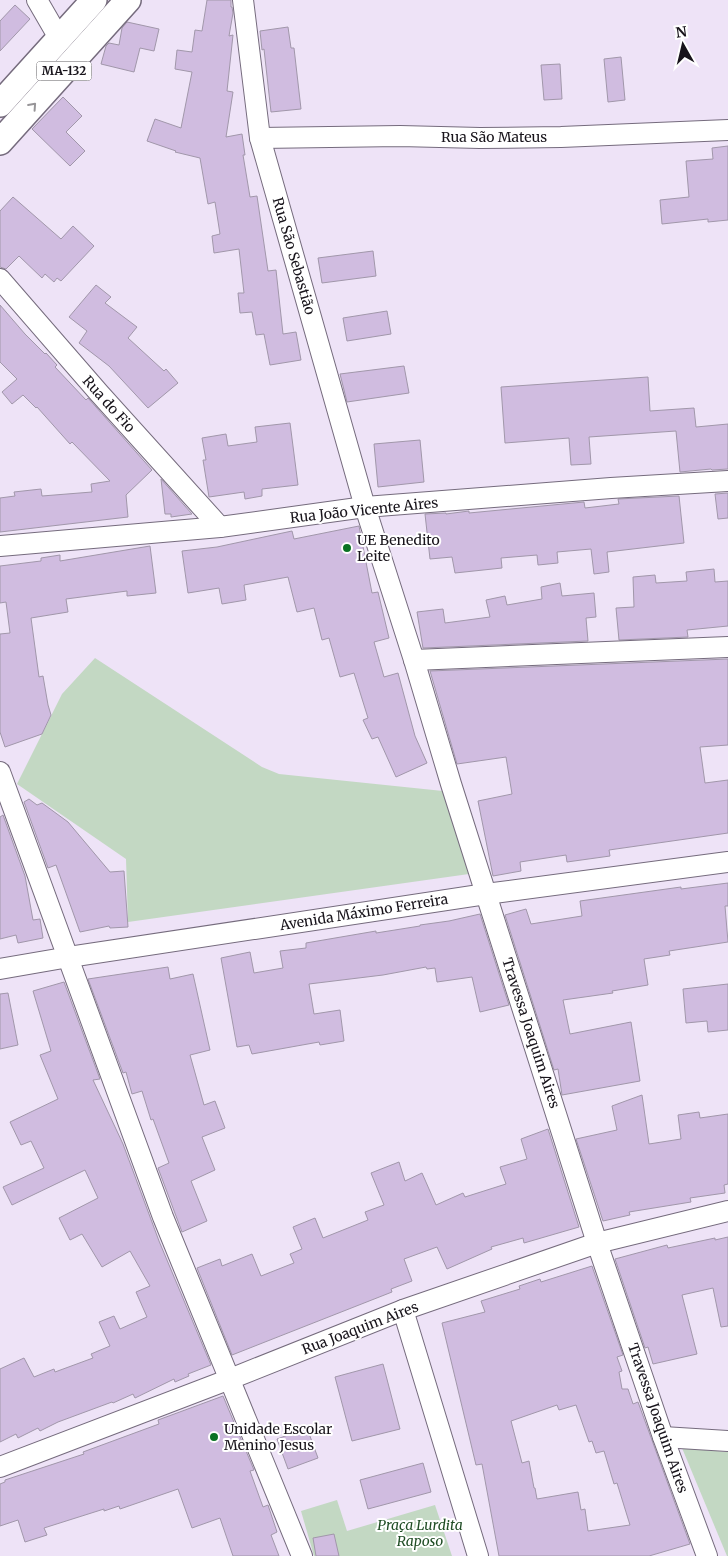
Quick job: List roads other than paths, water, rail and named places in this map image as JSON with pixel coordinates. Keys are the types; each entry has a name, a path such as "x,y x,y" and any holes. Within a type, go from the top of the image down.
{"main road":[{"name":"MA-132","path":"0,104 94,0"},
{"name":"MA-132","path":"0,142 128,0"}],"street":[{"path":"37,0 59,38"},
{"name":"Rua São Sebastião","path":"244,0 260,138 365,507"},
{"name":"Rua São Mateus","path":"260,138 400,136 562,137 728,130"},
{"name":"Rua do Fio","path":"0,279 220,527"},
{"name":"Rua João Vicente Aires","path":"0,546 220,527 365,507 728,481"},
{"name":"Travessa Joaquim Aires","path":"365,507 414,660 450,784 598,1243 663,1437 707,1556"},
{"path":"414,660 728,647"},
{"path":"0,772 163,1218 302,1556"},
{"name":"Avenida Máximo Ferreira","path":"0,969 486,894 728,862"},
{"name":"Rua Joaquim Aires","path":"0,1467 403,1310 598,1243 728,1211"},
{"path":"403,1310 478,1556"},
{"path":"663,1437 728,1441"}],"place":[{"name":"UE Benedito Leite","path":"347,548"},
{"name":"Unidade Escolar Menino Jesus","path":"214,1437"}],"park label":[{"name":"Praça Lurdita Raposo","path":"420,1534"}]}
